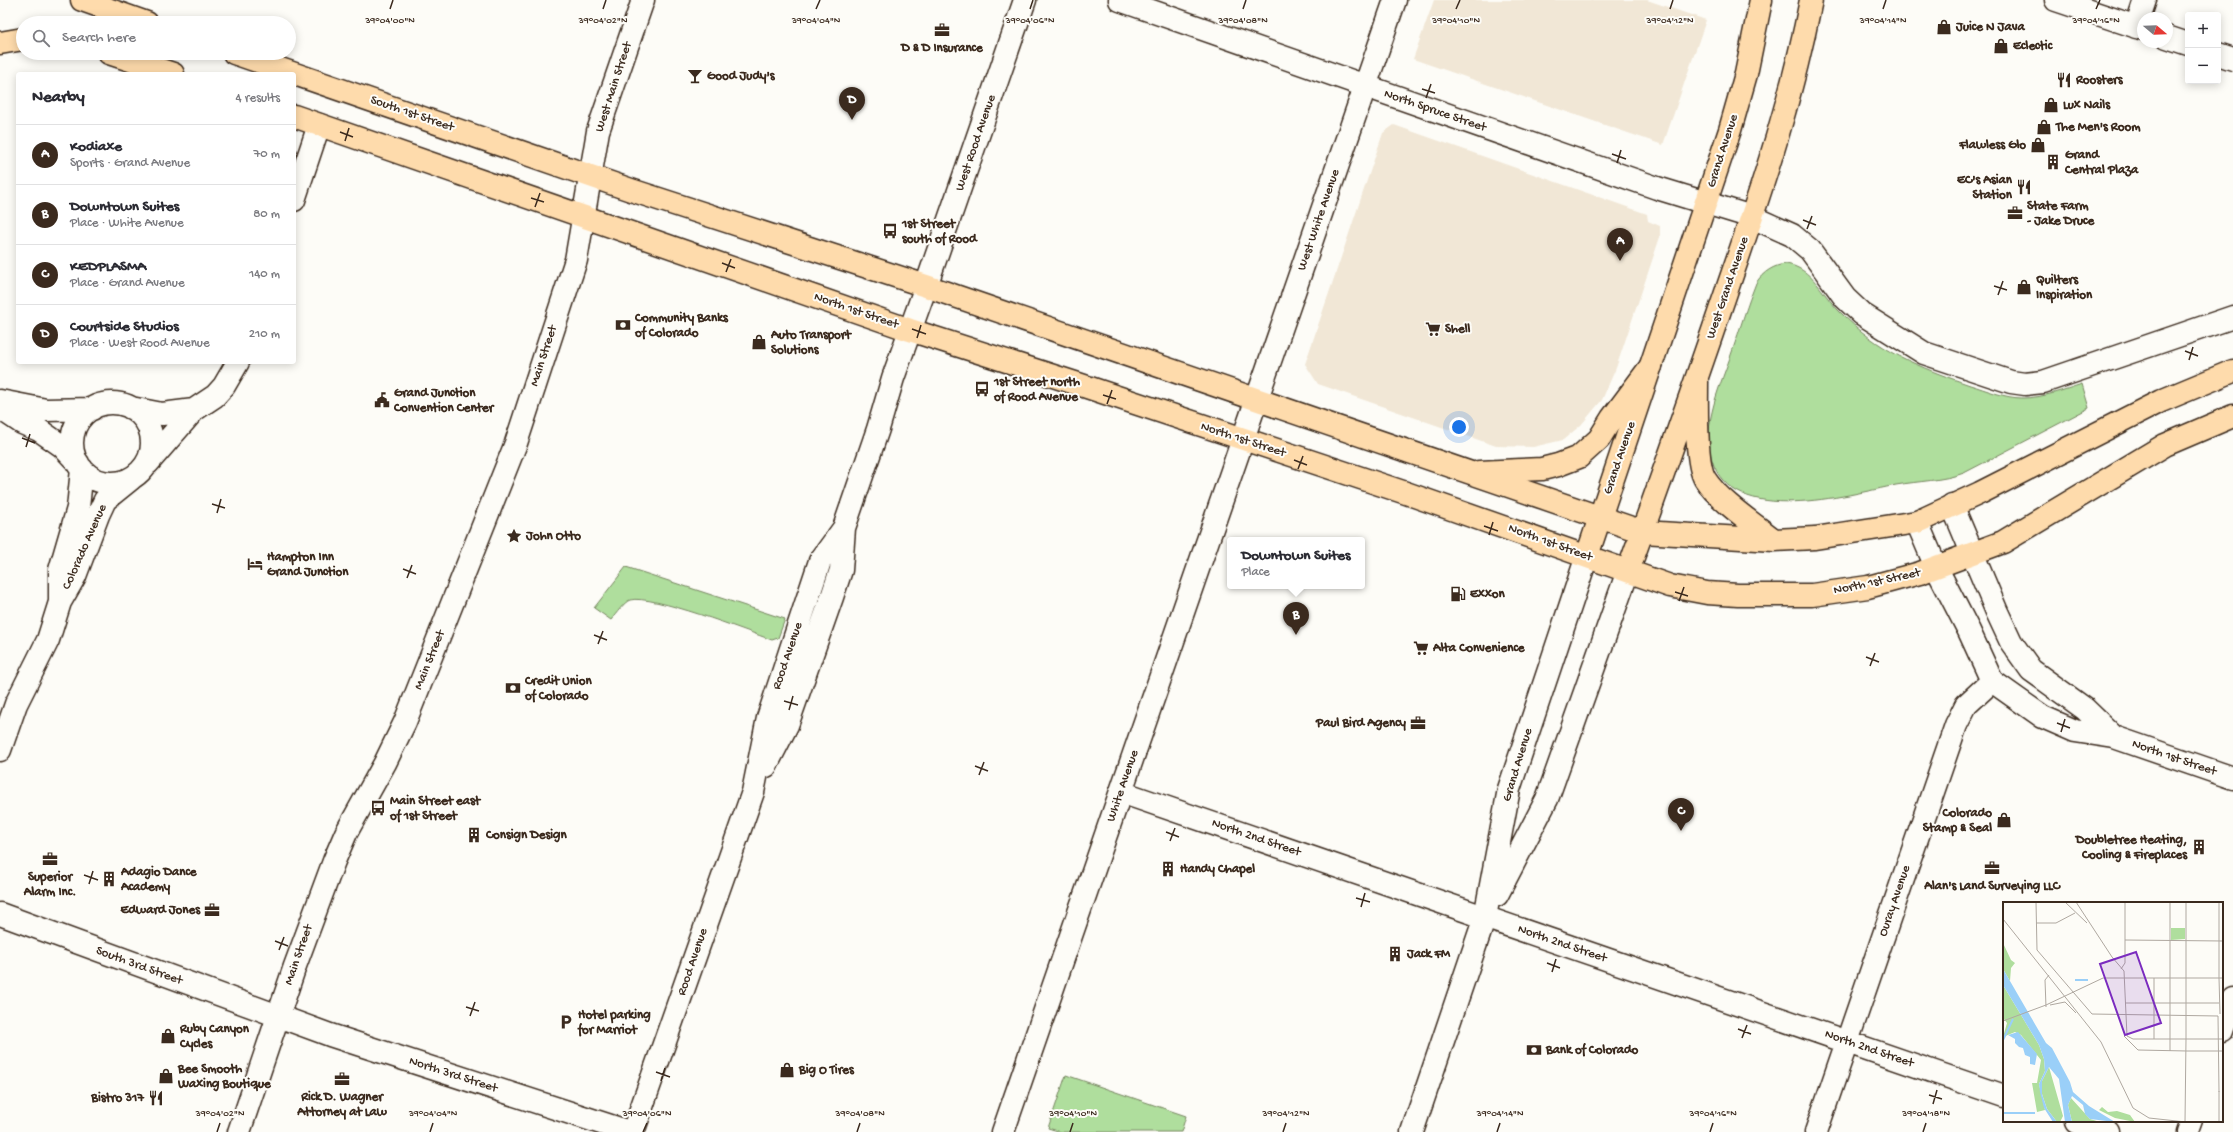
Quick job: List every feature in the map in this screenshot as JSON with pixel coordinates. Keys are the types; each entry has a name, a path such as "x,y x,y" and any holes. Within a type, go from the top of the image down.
{"main road":[{"path":"82,0 127,16"},
{"name":"Grand Avenue","path":"1587,556 1730,130 1746,74 1761,0"},
{"name":"West Grand Avenue","path":"1628,571 1697,382 1768,170 1794,82 1811,0"},
{"path":"0,43 16,40"},
{"path":"130,60 167,72"},
{"name":"South 1st Street","path":"254,60 289,72"},
{"name":"South 1st Street","path":"296,74 590,176"},
{"path":"296,117 582,217"},
{"path":"590,176 926,286 1643,532 1774,540 1815,538 1917,522 1980,493 2161,401 2233,371"},
{"name":"North 1st Street","path":"582,217 910,330 1076,383 1243,440 1406,493 1670,586 1707,593 1798,596 1868,587 1936,567 1974,553"},
{"path":"1468,473 1542,469 1579,457 1599,439 1612,418 1651,366"},
{"path":"1697,382 1697,438 1704,478 1713,491 1774,540"},
{"path":"1974,553 2003,542 2165,445 2233,416"}],"street":[{"name":"West Main Street","path":"590,176 598,131 643,0"},
{"name":"West Rood Avenue","path":"926,286 1025,0"},
{"name":"North Spruce Street","path":"1120,0 1657,188 1752,216 1792,235 1810,250 1845,298 1862,314 1924,353 2011,382 2025,384 2043,382 2233,317"},
{"name":"West White Avenue","path":"1243,440 1395,0"},
{"path":"2056,0 2137,27"},
{"path":"2143,12 2145,0"},
{"path":"2173,39 2185,43"},
{"path":"2221,55 2233,60"},
{"path":"296,194 320,125"},
{"name":"Main Street","path":"239,1132 278,1017 334,861 402,728 495,500 516,443 576,260 590,176"},
{"name":"Rood Avenue","path":"633,1132 752,792 768,718 820,561 844,528 878,429 892,378 926,286"},
{"name":"Colorado Avenue","path":"0,750 16,704 48,640 60,602 75,576 90,533 106,500 138,472 194,410 220,391 228,381 237,364"},
{"path":"0,400 46,410 72,411 92,409 114,403 162,414 194,410"},
{"path":"0,408 22,423 39,430 62,446 92,478 105,483 122,482 138,472 152,449 150,431 142,417 131,408"},
{"path":"80,466 73,447 75,431 82,417 92,409"},
{"name":"White Avenue","path":"1003,1132 1243,440"},
{"name":"Colorado Avenue","path":"60,602 60,570 78,508 80,466"},
{"name":"North 1st Street","path":"1952,505 1974,553 2008,636 2031,670 2085,709 2114,737"},
{"name":"North 1st Street","path":"1917,522 1936,567 1969,631 1992,681 2043,717 2075,731 2114,737 2233,778"},
{"name":"Grand Avenue","path":"1412,1132 1485,917 1509,788 1587,556"},
{"name":"Grand Avenue","path":"1485,917 1547,799 1628,571"},
{"name":"Ouray Avenue","path":"1816,1132 1956,725 1966,705 1992,681"},
{"name":"North 2nd Street","path":"1121,792 2003,1096"},
{"name":"South 3rd Street","path":"0,914 278,1017"},
{"path":"2223,1028 2233,1000"},
{"name":"North 3rd Street","path":"278,1017 629,1132"},
{"path":"2080,1122 2109,1132"},
{"path":"2187,1132 2191,1122"}],"shaded area":[{"path":"1434,0 1647,0 1706,20 1663,145 1413,59"},
{"path":"1394,125 1647,214 1648,221 1660,226 1660,237 1616,368 1602,400 1581,425 1563,440 1533,447 1496,446 1318,384 1305,364 1383,133"}],"green space":[{"path":"1786,264 1795,266 1810,276 1839,311 1869,337 1916,364 1970,385 2016,398 2030,398 2045,395 2082,384 2089,408 1956,476 1896,485 1849,495 1793,502 1766,500 1742,494 1724,481 1712,460 1709,447 1711,419 1718,391 1756,283 1769,270"},
{"path":"626,567 785,619 778,638 772,640 700,614 658,602 641,600 628,601 611,620 594,608"},
{"path":"1066,1075 1186,1116 1181,1132 1061,1132 1048,1128"}],"place":[{"name":"Juice N Java","path":"1944,27"},
{"name":"D & D Insurance","path":"942,30"},
{"name":"Eclectic","path":"2001,46"},
{"name":"Good Judy's","path":"695,76"},
{"name":"Roosters","path":"2064,80"},
{"name":"Lux Nails","path":"2051,105"},
{"name":"Courtside Studios","path":"852,120"},
{"name":"The Men's Room","path":"2044,127"},
{"name":"Flawless Glo","path":"2038,145"},
{"name":"Grand Central Plaza","path":"2053,162"},
{"name":"EC's Asian Station","path":"2024,187"},
{"name":"State Farm - Jake Druce","path":"2015,213"},
{"name":"1st Street south of Rood","path":"890,231"},
{"name":"Kodiaxe","path":"1620,261"},
{"name":"Quilters Inspiration","path":"2024,287"},
{"name":"Community Banks of Colorado","path":"623,325"},
{"name":"Shell","path":"1433,329"},
{"name":"Auto Transport Solutions","path":"759,342"},
{"name":"1st Street north of Rood Avenue","path":"982,389"},
{"name":"Grand Junction Convention Center","path":"382,400"},
{"name":"John Otto","path":"514,536"},
{"name":"Hampton Inn Grand Junction","path":"255,564"},
{"name":"Exxon","path":"1458,594"},
{"name":"Downtown Suites","path":"1296,635"},
{"name":"Alta Convenience","path":"1421,648"},
{"name":"Credit Union of Colorado","path":"513,688"},
{"name":"Paul Bird Agency","path":"1418,723"},
{"name":"Main Street east of 1st Street","path":"378,808"},
{"name":"Colorado Stamp & Seal","path":"2004,820"},
{"name":"KEDPLASMA","path":"1681,831"},
{"name":"Consign Design","path":"474,835"},
{"name":"Doubletree Heating, Cooling & Fireplaces","path":"2199,847"},
{"name":"Superior Alarm Inc.","path":"50,859"},
{"name":"Alan's Land Surveying LLC","path":"1992,868"},
{"name":"Handy Chapel","path":"1168,869"},
{"name":"Adagio Dance Academy","path":"109,879"},
{"name":"Edward Jones","path":"212,910"},
{"name":"Jack FM","path":"1395,954"},
{"name":"Hotel parking for Marriot","path":"566,1022"},
{"name":"Ruby Canyon Cycles","path":"168,1036"},
{"name":"Bank of Colorado","path":"1534,1050"},
{"name":"Big O Tires","path":"787,1070"},
{"name":"Bee Smooth Waxing Boutique","path":"166,1076"},
{"name":"Rick D. Wagner Attorney at Law","path":"342,1079"},
{"name":"Bistro 317","path":"156,1098"}]}
